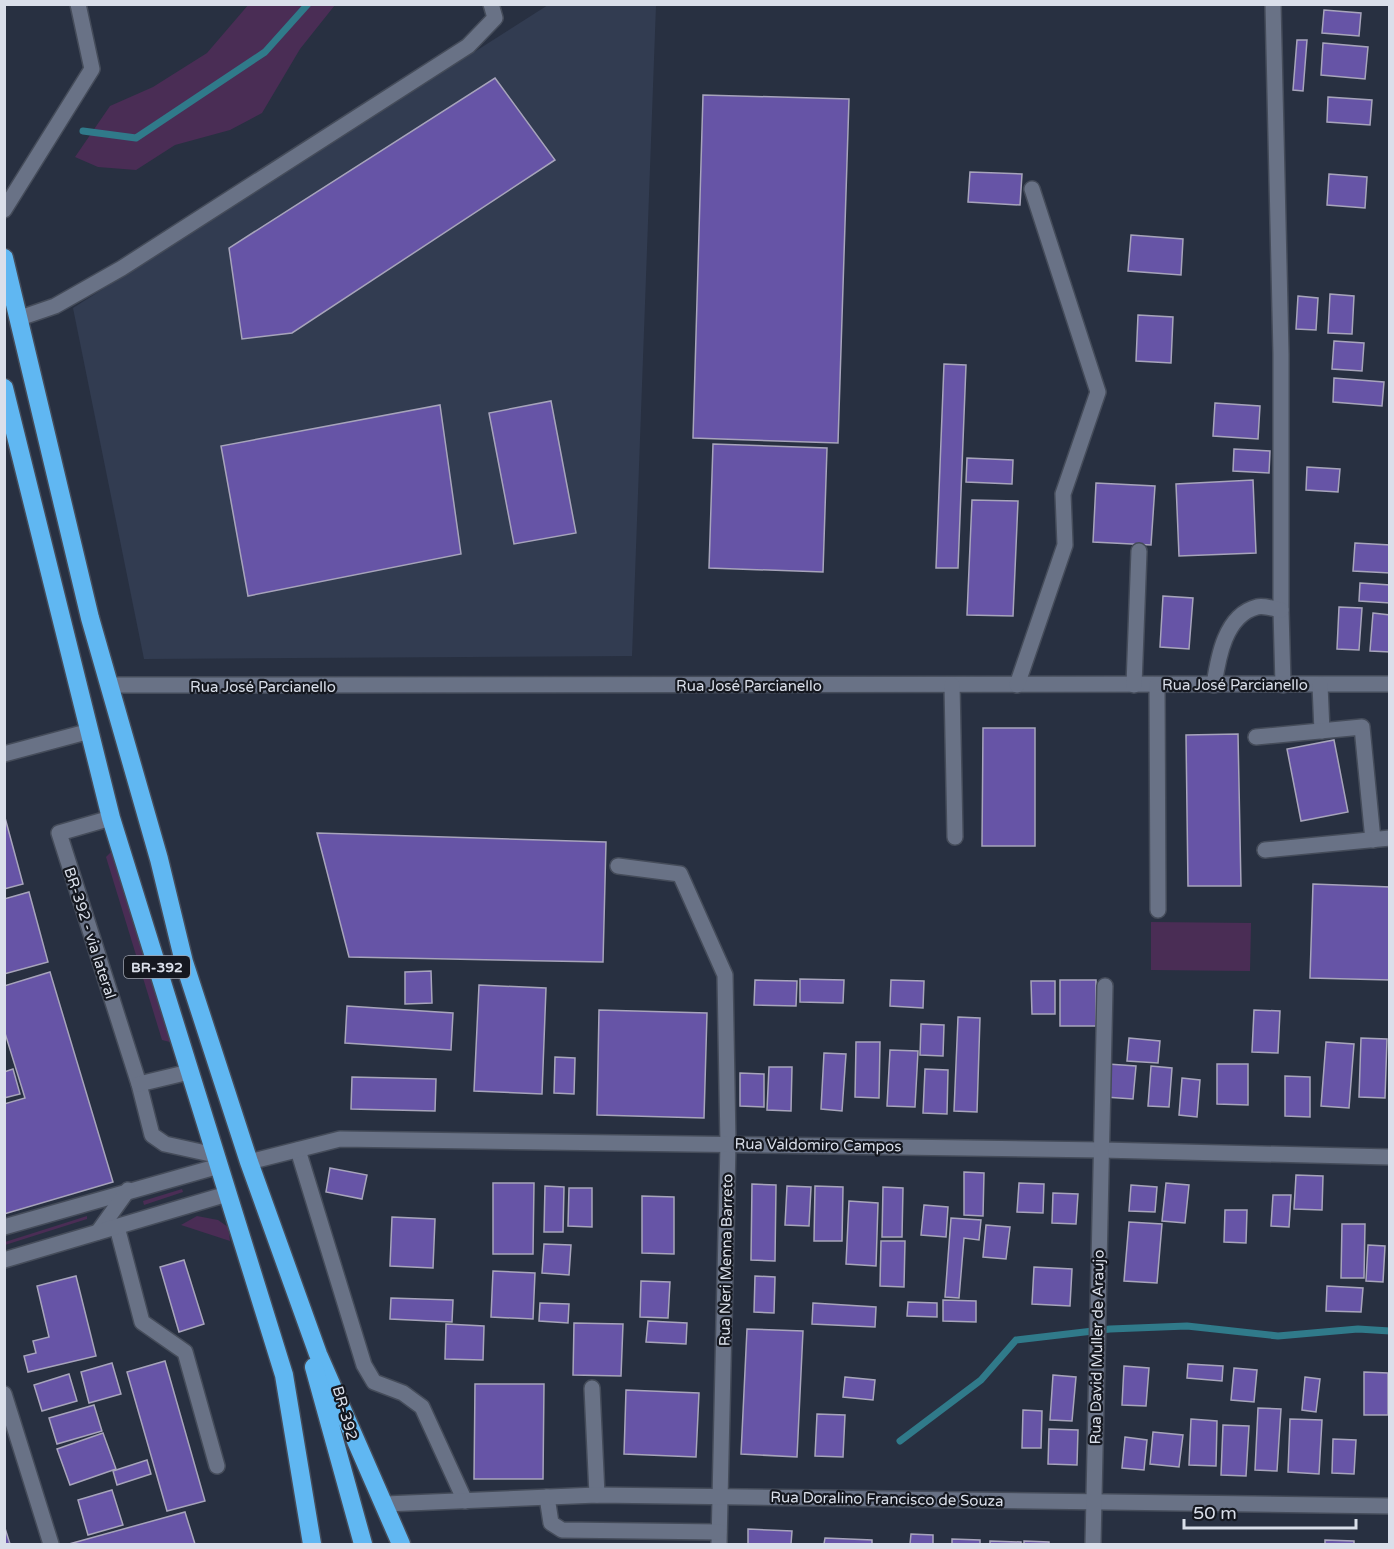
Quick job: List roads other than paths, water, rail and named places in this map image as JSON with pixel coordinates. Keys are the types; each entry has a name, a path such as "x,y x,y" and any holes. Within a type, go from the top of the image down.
{"highway":[{"name":"BR-392","path":"4,258 20,318 48,449 109,685 159,859 184,962 249,1162 318,1354 402,1545"},
{"name":"BR-392","path":"4,388 111,818 284,1375 312,1545"},
{"name":"BR-392","path":"283,1256 363,1545"}],"street":[{"path":"4,210 92,69 78,4"},
{"path":"20,318 55,306 122,268 468,46 495,18 491,4"},
{"path":"1273,4 1281,354 1283,685"},
{"path":"1017,685 1065,546 1063,494 1098,392 1032,189"},
{"path":"1134,685 1139,551"},
{"path":"1214,685 1219,654 1236,620 1258,607 1281,610"},
{"name":"Rua José Parcianello","path":"109,685 1389,684"},
{"path":"1157,685 1158,910"},
{"path":"1320,685 1322,731"},
{"path":"952,686 955,837"},
{"path":"1256,737 1362,727 1372,840"},
{"path":"4,754 90,731"},
{"name":"BR-392 - via lateral","path":"111,818 59,833 139,1084 152,1135 165,1144 217,1160"},
{"path":"1265,850 1389,838"},
{"name":"Rua Neri Menna Barreto","path":"618,866 680,873 724,975 729,1144 719,1538"},
{"name":"Rua David Muller de Araujo","path":"1093,1545 1105,986"},
{"path":"139,1084 189,1072"},
{"name":"Rua Valdomiro Campos","path":"249,1162 340,1139 1102,1150 1389,1157"},
{"path":"297,1150 364,1365 374,1382 403,1393 422,1407 465,1501"},
{"path":"4,1227 128,1190 217,1160"},
{"path":"98,1232 128,1190"},
{"path":"4,1260 227,1194"},
{"path":"117,1227 142,1322 185,1352 217,1466"},
{"path":"592,1388 597,1495"},
{"path":"4,1394 51,1545"},
{"name":"Rua Doralino Francisco de Souza","path":"385,1504 597,1495 1389,1506"},
{"path":"547,1497 551,1523 562,1530 719,1538"}],"waterway":[{"path":"83,131 136,138 265,52 308,4"},
{"path":"900,1441 981,1380 1016,1340 1110,1329 1187,1326 1278,1336 1358,1329 1390,1331"}]}
